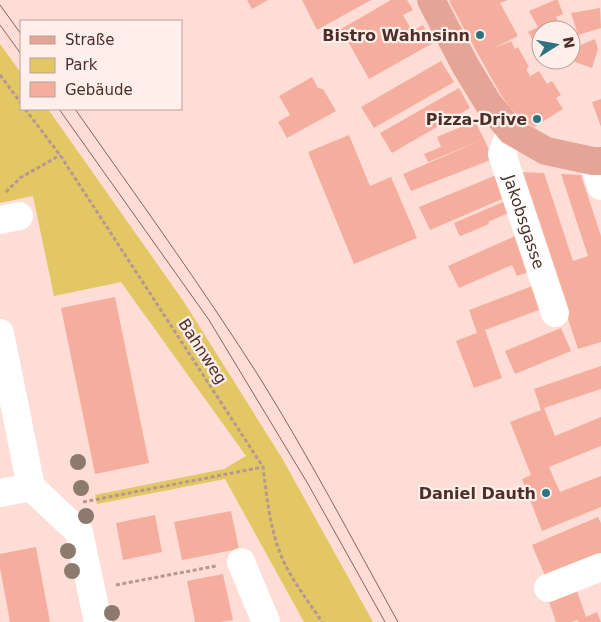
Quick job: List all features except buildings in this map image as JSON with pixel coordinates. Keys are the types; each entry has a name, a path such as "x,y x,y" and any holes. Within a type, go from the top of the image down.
{"main road":[{"path":"431,0 483,96 511,131 546,150 598,169"}],"street":[{"name":"Jakobsgasse","path":"511,131 502,154 555,314"},
{"path":"0,334 31,487 79,532 98,622"},
{"path":"0,493 31,487"},
{"path":"241,562 266,622"},
{"path":"548,588 601,567"}],"path":[{"path":"0,75 20,102"},
{"name":"Bahnweg","path":"26,110 60,155 263,466 271,522 283,560 298,588 322,622"},
{"path":"6,211 20,178 60,155"},
{"path":"53,508 263,466"},
{"path":"91,589 241,562"}],"green space":[{"path":"0,44 20,72 20,110 49,110 184,302 282,458 373,622 304,622 225,479 97,504 95,495 224,469 246,456 121,282 54,296 33,196 0,203"}],"tram line":[{"path":"0,5 20,33"},
{"path":"0,25 20,53"},
{"path":"60,110 209,320 308,484 385,622"},
{"path":"76,110 191,274 258,375 312,466 398,622"}],"place":[{"name":"Bistro Wahnsinn","path":"480,35"},
{"name":"Pizza-Drive","path":"537,119"},
{"name":"Daniel Dauth","path":"546,493"}]}
